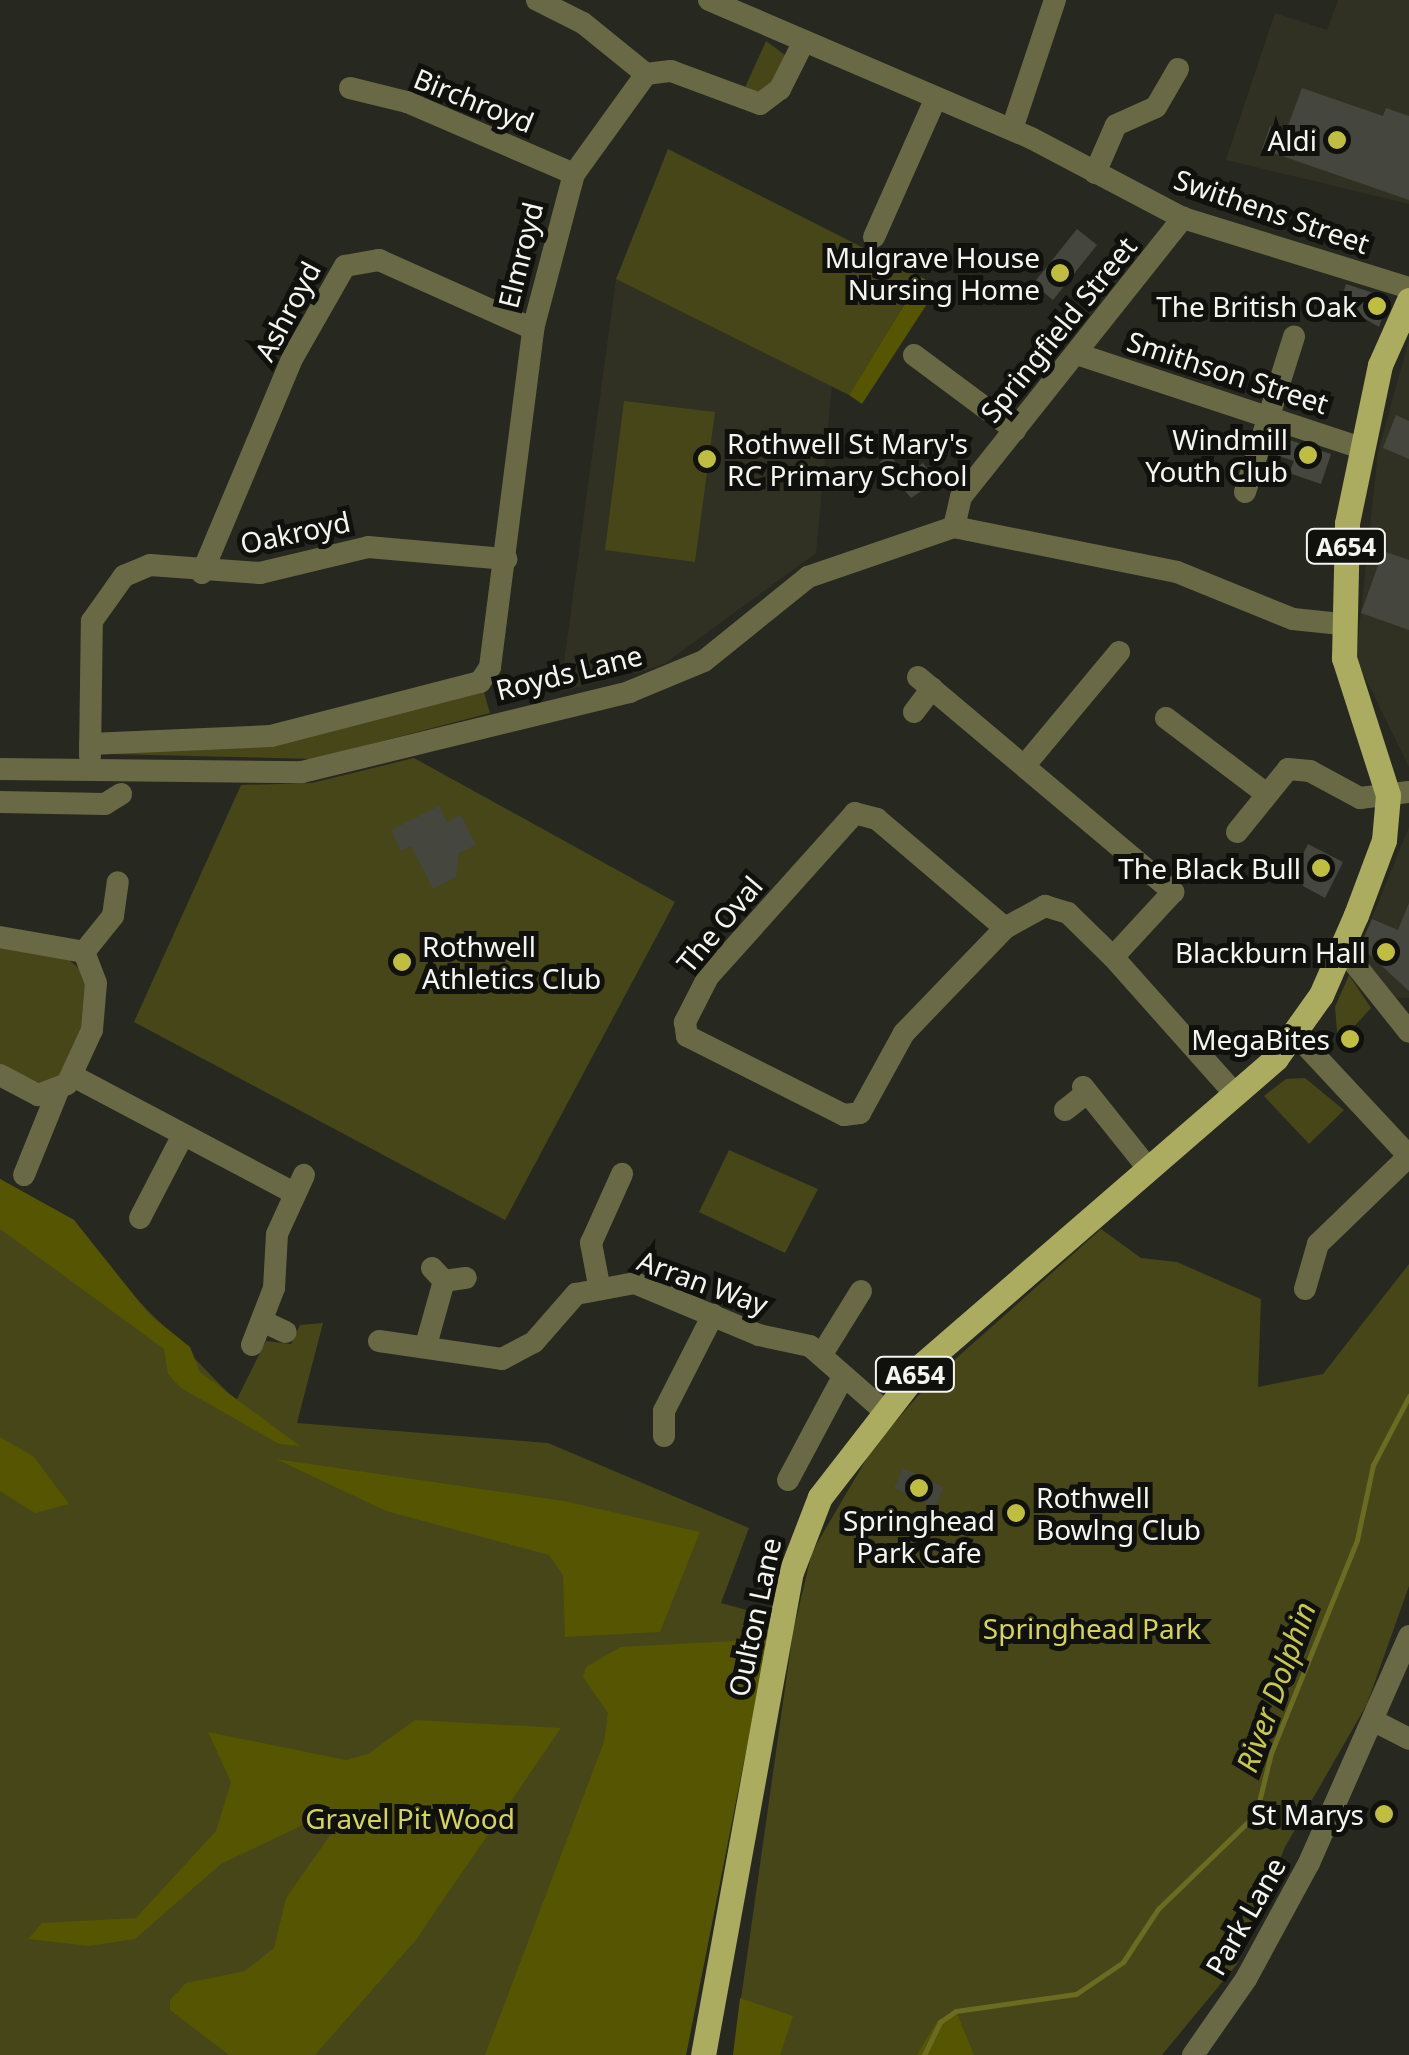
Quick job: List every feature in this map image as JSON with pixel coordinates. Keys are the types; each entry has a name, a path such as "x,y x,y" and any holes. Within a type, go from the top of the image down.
{"main road":[{"name":"A654","path":"1296,1035 1342,948 1398,793 1344,658 1341,624 1360,448 1380,365 1409,300"},
{"name":"Oulton Lane","path":"703,2055 791,1572 820,1497 882,1409 972,1318 1236,1095 1296,1035"}],"street":[{"path":"537,0 583,22 646,74 671,71 760,104 780,89 804,41"},
{"name":"Swithens Street","path":"709,0 1012,129 1183,218 1409,288"},
{"path":"1012,129 1055,0"},
{"path":"1095,173 1116,124 1156,107 1182,66"},
{"name":"Elmroyd","path":"487,674 506,558 532,330 574,174 646,74"},
{"name":"Birchroyd","path":"350,88 407,102 574,174"},
{"path":"874,237 936,98"},
{"name":"Springfield Street","path":"954,527 961,497 1183,218"},
{"name":"Ashroyd","path":"202,572 293,358 345,266 379,260 532,330"},
{"path":"1245,492 1294,338"},
{"name":"Smithson Street","path":"1077,354 1360,448"},
{"path":"914,355 1015,430"},
{"path":"954,527 1177,572 1293,619 1341,624"},
{"name":"Royds Lane","path":"0,769 302,772 629,692 704,661 808,577 954,527"},
{"name":"Oakroyd","path":"89,770 92,621 105,595 150,565 260,574 368,547 506,558"},
{"path":"1025,765 1119,652"},
{"name":"Royds Lane","path":"90,744 235,741 309,730 470,688 487,674"},
{"path":"914,712 925,683 1179,898 1113,957"},
{"path":"1166,718 1265,794"},
{"path":"1237,832 1265,794 1298,767 1360,798 1398,793"},
{"path":"0,802 105,804 121,794"},
{"name":"The Oval","path":"1005,928 878,820 848,816 708,977 685,1022 686,1036 844,1116 860,1113 904,1033 1005,928 1033,908 1057,908 1113,957 1236,1095"},
{"path":"84,952 113,916 118,882"},
{"path":"0,938 84,952"},
{"path":"1342,948 1409,1032"},
{"path":"24,1175 96,1010 84,952"},
{"path":"1296,1035 1409,1156 1318,1244 1304,1290"},
{"path":"0,1075 38,1095 66,1083 299,1184 277,1234 274,1288 252,1345"},
{"path":"1065,1110 1085,1090 1148,1168"},
{"path":"140,1218 183,1135"},
{"path":"598,1285 592,1242 622,1174"},
{"path":"426,1345 447,1276"},
{"name":"Arran Way","path":"380,1341 502,1359 522,1352 576,1294 598,1285 635,1284 822,1354 882,1409"},
{"path":"822,1354 864,1293"},
{"path":"664,1436 656,1406 713,1315"},
{"path":"262,1321 286,1332"},
{"path":"788,1480 844,1376"},
{"name":"Park Lane","path":"1193,2055 1270,1938 1376,1722 1409,1636"},
{"path":"1376,1722 1409,1739"}],"shaded area":[{"path":"1338,0 1409,0 1409,204 1226,160 1275,13 1327,30"},
{"name":"Rothwell St Mary's RC Primary School","path":"616,279 832,384 816,553 664,664 634,674 631,661 616,666 617,677 560,692"},
{"path":"1409,340 1409,767 1356,659 1378,452"},
{"path":"1409,827 1409,998 1383,997 1356,957"}],"green space":[{"path":"766,41 785,55 778,78 762,92 742,94"},
{"path":"668,149 921,277 849,395 616,279"},
{"path":"921,277 938,287 862,404 849,395"},
{"path":"624,401 715,412 695,562 605,550"},
{"path":"483,689 490,713 313,759 107,754 284,743"},
{"name":"Rothwell Athletics Club","path":"414,758 675,902 505,1220 134,1022 241,785 312,783"},
{"path":"0,945 57,949 85,974 86,1026 63,1075 44,1085 0,1065"},
{"path":"1349,975 1371,1008 1338,1044 1335,1007"},
{"path":"1305,1078 1344,1110 1309,1144 1264,1096 1286,1079"},
{"path":"729,1150 818,1189 785,1253 699,1212"},
{"path":"0,1179 74,1220 100,1261 236,1401 266,1341 291,1344 300,1325 323,1323 297,1423 548,1443 749,1528 721,1603 772,1617 686,2055 0,2055"},
{"path":"0,1179 74,1220 149,1314 190,1347 200,1372 300,1446 279,1444 181,1388 168,1374 164,1349 0,1229"},
{"name":"Springhead Park","path":"1101,1229 1141,1258 1177,1262 1261,1299 1258,1387 1323,1374 1409,1264 1409,1586 1367,1704 1285,1847 1237,1964 1162,2055 733,2055 793,1632 812,1552 874,1446 932,1380"},
{"path":"0,1437 34,1457 69,1504 35,1513 0,1491"},
{"path":"276,1459 564,1501 700,1532 660,1632 565,1637 563,1575 549,1555 386,1511"},
{"path":"768,1639 686,2055 485,2055 604,1742 608,1713 583,1677 586,1667 621,1647"},
{"name":"Gravel Pit Wood","path":"415,1720 561,1728 415,1941 315,2055 229,2055 170,2010 170,2000 186,1983 245,1971 274,1948 286,1898 331,1834 324,1815 221,1864 135,1939 89,1946 28,1939 42,1923 136,1918 216,1831 231,1782 208,1732 346,1760 368,1754"},
{"path":"740,1998 793,2016 780,2055 733,2055"},
{"path":"956,2011 974,2055 917,2055 938,2020"}],"building":[{"name":"Aldi","path":"1302,88 1383,116 1386,108 1409,116 1409,200 1262,149 1270,126 1286,131"},
{"name":"Mulgrave House Nursing Home","path":"1077,229 1097,245 1053,300 1033,284"},
{"name":"The British Oak","path":"1346,284 1389,298 1379,327 1340,304"},
{"path":"1396,415 1409,421 1409,459 1383,448"},
{"name":"Windmill Youth Club","path":"1278,436 1331,454 1321,484 1289,473 1294,461 1273,454"},
{"path":"890,455 905,475 923,463 936,481 911,498 880,462"},
{"path":"1383,551 1409,560 1409,630 1361,613"},
{"name":"Rothwell Athletics Club","path":"439,806 447,822 461,815 476,845 459,853 456,877 433,889 411,846 401,851 391,830"},
{"name":"The Black Bull","path":"1308,844 1343,862 1325,898 1303,886 1300,860"},
{"name":"Blackburn Hall","path":"1409,903 1409,991 1360,946 1372,919 1398,930"},
{"name":"Springhead Park Cafe","path":"903,1468 944,1487 934,1508 894,1488"}],"waterway":[{"name":"River Dolphin","path":"924,2055 940,2022 956,2011 1076,1994 1123,1962 1158,1909 1256,1814 1271,1753 1357,1540 1373,1465 1409,1396"}],"place":[{"name":"Aldi","path":"1337,140"},
{"name":"Mulgrave House Nursing Home","path":"1060,273"},
{"name":"The British Oak","path":"1377,306"},
{"name":"Windmill Youth Club","path":"1308,455"},
{"name":"Rothwell St Mary's RC Primary School","path":"707,459"},
{"name":"The Black Bull","path":"1321,868"},
{"name":"Blackburn Hall","path":"1386,952"},
{"name":"Rothwell Athletics Club","path":"402,962"},
{"name":"MegaBites","path":"1350,1039"},
{"name":"Springhead Park Cafe","path":"919,1488"},
{"name":"Rothwell Bowlng Club","path":"1016,1513"},
{"name":"St Marys","path":"1384,1814"}]}
